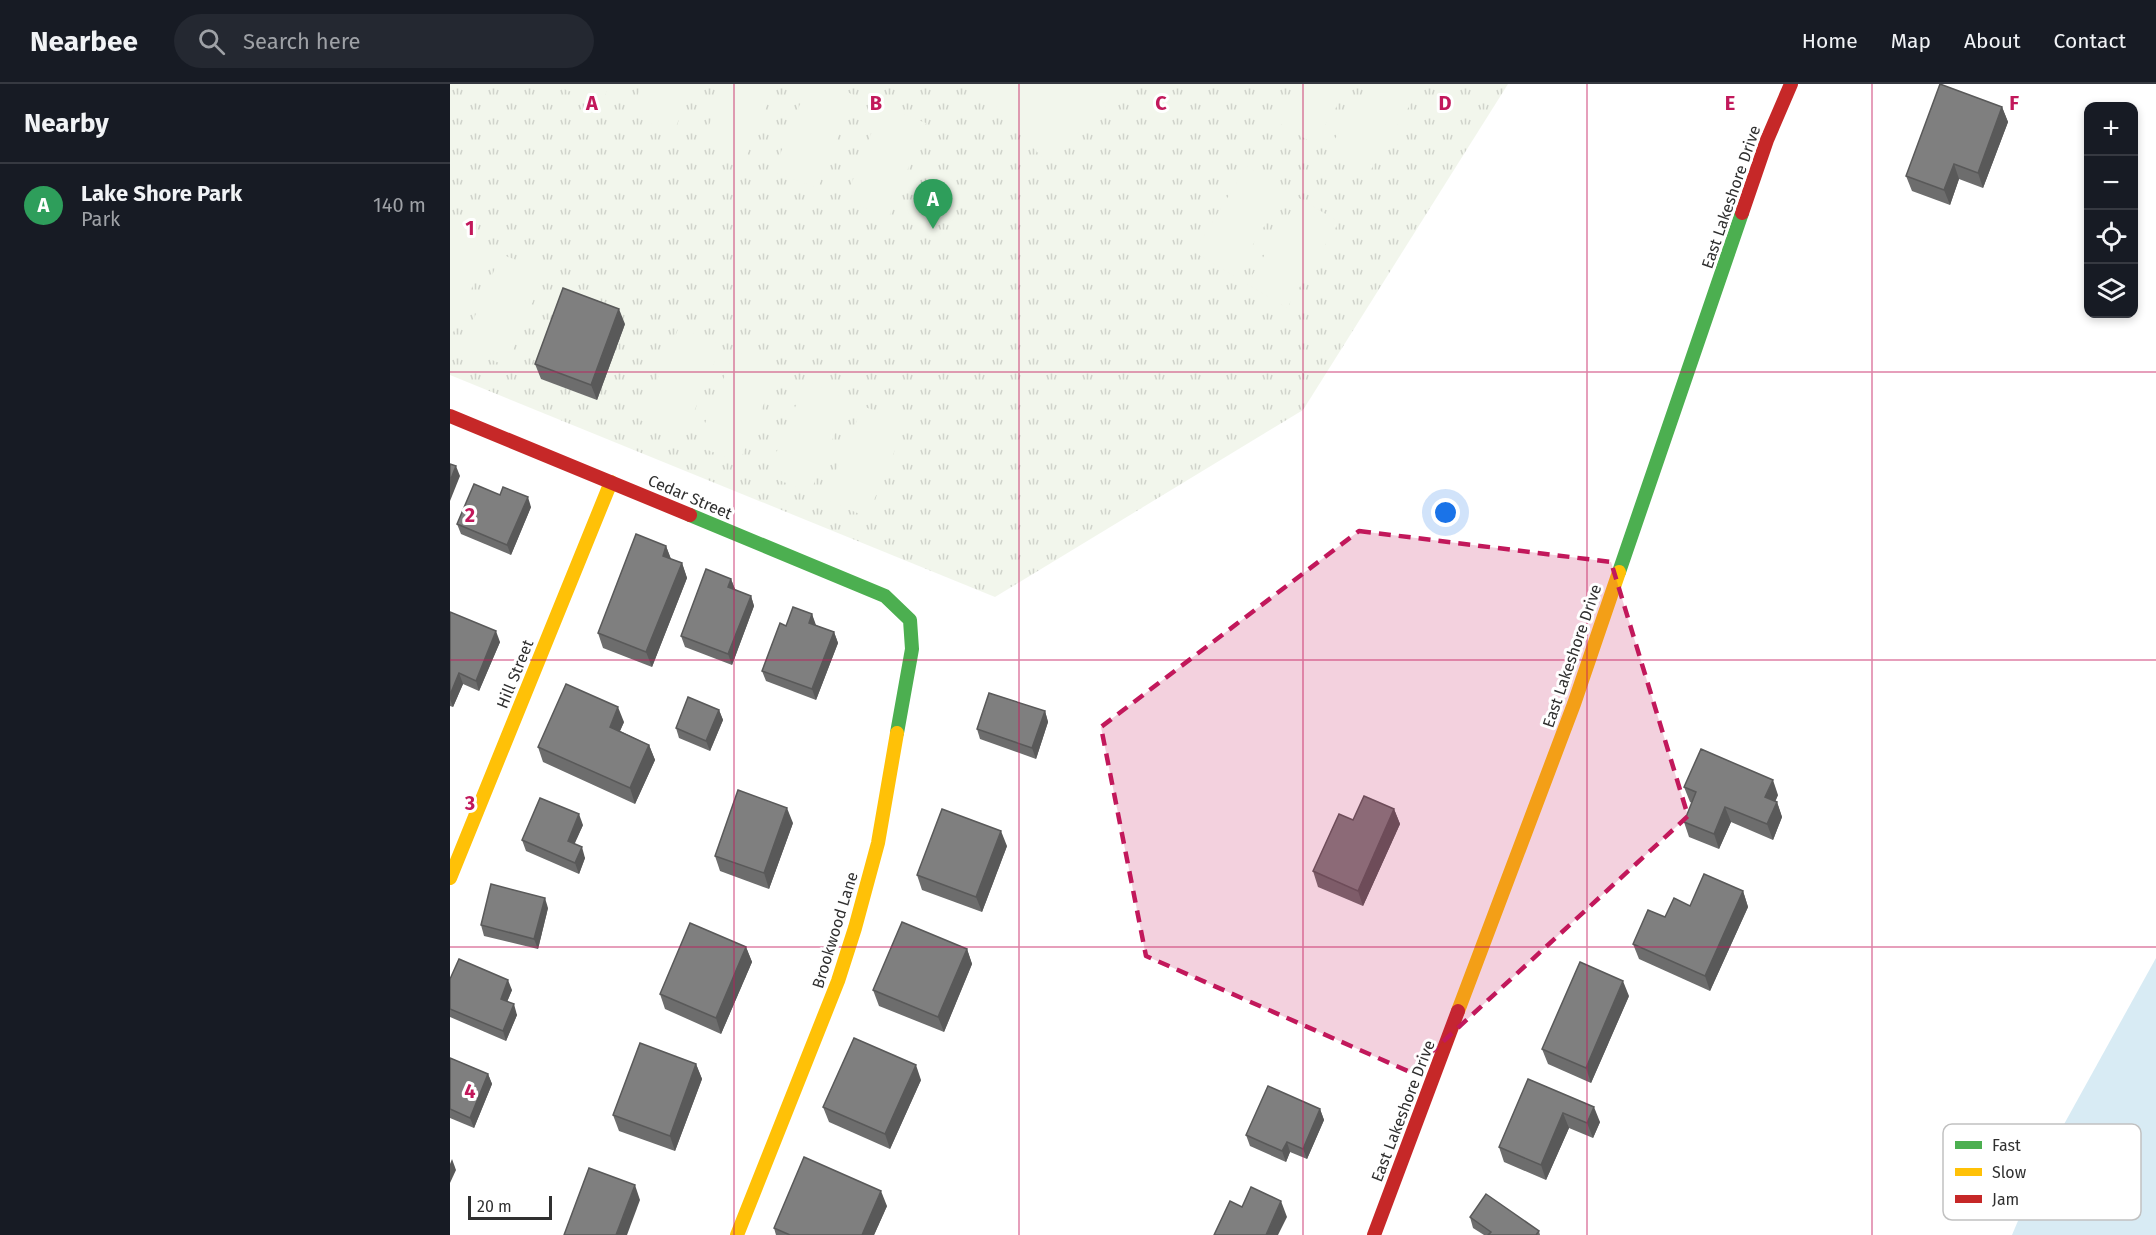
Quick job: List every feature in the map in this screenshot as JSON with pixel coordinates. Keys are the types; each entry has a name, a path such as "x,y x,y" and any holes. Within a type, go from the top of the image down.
{"street":[{"name":"East Lakeshore Drive","path":"1374,1235 1574,704 1767,140 1791,84"},
{"name":"Cedar Street","path":"450,416 885,596 910,620"},
{"name":"Hill Street","path":"450,878 611,482"},
{"name":"Brookwood Lane","path":"737,1235 838,981 858,918 878,843 906,684 912,649 910,620"}],"highlighted area":[{"path":"1359,531 1611,562 1688,816 1410,1072 1146,956 1101,727"}],"green space":[{"path":"450,84 1508,84 1303,410 995,597 450,375"},
{"path":"559,84 610,84 602,103 558,87"},
{"path":"642,84 693,84 674,132 630,115"},
{"path":"725,84 775,84 745,160 702,143"},
{"path":"808,84 827,84 854,95 818,188 773,172"},
{"path":"983,84 1129,84 1047,163 993,103"},
{"path":"1296,84 1350,84 1314,144 1274,120"},
{"path":"1368,84 1410,84 1419,90 1367,176 1327,152"},
{"path":"882,106 926,123 889,217 845,200"},
{"path":"1247,166 1286,190 1234,276 1194,252"},
{"path":"1299,198 1339,222 1287,308 1247,284"},
{"path":"450,234 488,249 450,340"},
{"path":"501,254 545,272 506,366 462,347"},
{"path":"679,327 722,345 683,438 640,420"},
{"path":"735,351 778,370 739,463 696,445"},
{"path":"806,381 849,400 810,493 767,475"},
{"path":"863,406 906,424 867,517 824,499"}],"shaded area":[{"path":"2156,958 2156,1235 2012,1235 2018,1220 2141,1220 2141,1124 2064,1124"}],"building":[{"path":"1940,84 2002,107 1978,173 1954,164 1944,190 1906,176"},
{"path":"563,288 619,309 591,385 535,364"},
{"path":"450,464 456,466 450,481"},
{"path":"474,484 500,495 503,487 528,497 507,545 457,524"},
{"path":"636,534 666,546 663,556 682,563 646,652 598,633"},
{"path":"706,569 731,579 728,587 751,596 728,654 681,636"},
{"path":"793,607 812,614 809,623 834,632 812,689 762,671 780,623 786,626"},
{"path":"450,612 496,631 476,681 459,673 450,695"},
{"path":"566,684 618,707 610,727 649,745 630,788 538,747"},
{"path":"989,693 1045,711 1032,748 977,729"},
{"path":"688,697 719,710 706,741 676,728"},
{"path":"1701,749 1773,780 1765,797 1777,802 1767,824 1725,807 1714,834 1684,822 1696,792 1684,787"},
{"path":"738,790 787,808 764,873 715,856"},
{"path":"1364,796 1394,809 1358,891 1313,871 1339,814 1353,820"},
{"path":"540,798 579,814 568,841 582,847 575,863 522,840"},
{"path":"942,809 1001,831 976,897 917,875"},
{"path":"1704,874 1743,891 1705,976 1633,944 1648,910 1665,917 1674,898 1690,906"},
{"path":"491,884 545,898 534,939 481,925"},
{"path":"902,922 967,949 938,1017 873,990"},
{"path":"690,923 746,947 716,1018 660,994"},
{"path":"459,959 508,980 501,999 514,1004 503,1031 450,1009 450,979"},
{"path":"1580,962 1623,981 1586,1068 1542,1049"},
{"path":"854,1038 916,1065 885,1134 823,1107"},
{"path":"640,1043 696,1064 670,1136 613,1115"},
{"path":"450,1058 488,1074 470,1118 450,1109"},
{"path":"1528,1079 1594,1107 1587,1123 1563,1113 1541,1165 1499,1147"},
{"path":"1268,1086 1320,1109 1303,1149 1287,1142 1282,1151 1246,1135"},
{"path":"804,1157 881,1191 862,1235 790,1235 774,1228"},
{"path":"589,1168 635,1185 616,1235 564,1235"},
{"path":"1251,1187 1281,1201 1266,1235 1214,1235 1230,1201 1242,1207"},
{"path":"1486,1194 1539,1231 1536,1235 1488,1235 1491,1232 1470,1217"}],"traffic: fast":[{"path":"1619,572 1742,213"},
{"path":"690,515 885,596 910,620 912,649 897,733"}],"traffic: slow":[{"path":"450,878 611,482"},
{"path":"1458,1011 1574,704 1619,572"},
{"path":"737,1235 838,981 855,928 878,843 897,733"}],"traffic: jam":[{"path":"1742,213 1767,140 1791,84"},
{"path":"450,416 690,515"},
{"path":"1374,1235 1458,1011"}],"place":[{"name":"Lake Shore Park","path":"933,229"}]}
